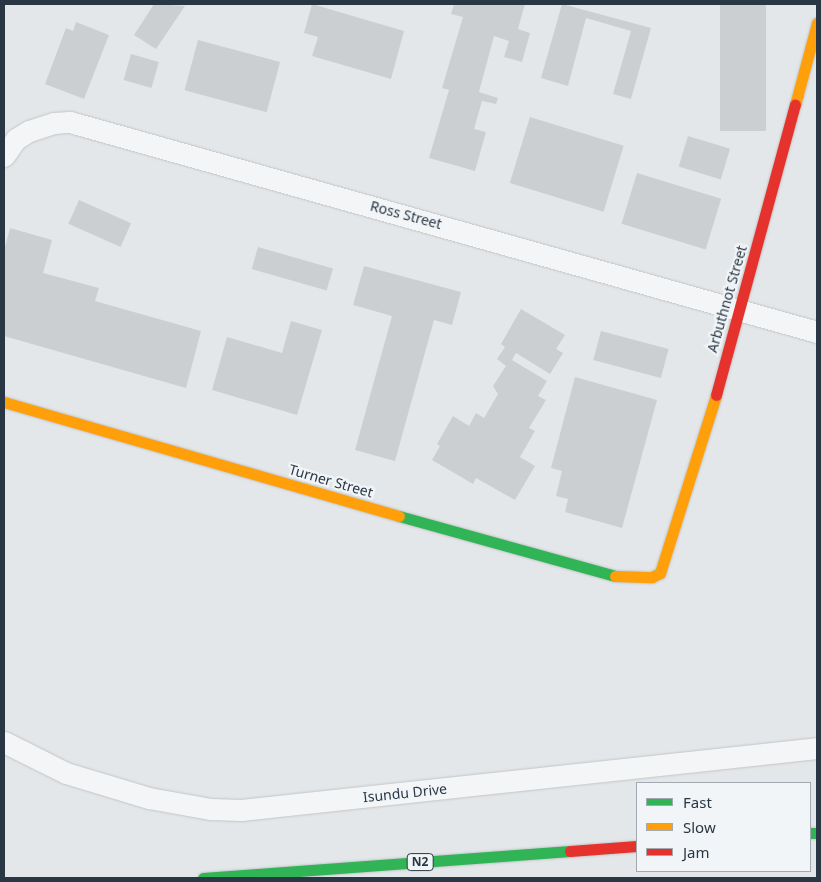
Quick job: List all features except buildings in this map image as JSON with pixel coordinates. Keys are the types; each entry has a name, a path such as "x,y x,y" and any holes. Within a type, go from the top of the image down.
{"main road":[{"name":"Arbuthnot Street","path":"652,577 660,573 672,542 742,308 817,23"},
{"name":"Turner Street","path":"4,402 589,571 628,578 652,577"},
{"name":"N2","path":"203,878 636,846"}],"street":[{"name":"Ross Street","path":"4,156 16,139 29,131 54,123 70,122 742,308 817,332"},
{"name":"Isundu Drive","path":"4,742 66,772 149,798 211,809 241,810 817,748"}],"traffic: fast":[{"path":"399,516 615,576"},
{"path":"811,833 817,833"},
{"path":"203,878 570,851"}],"traffic: slow":[{"path":"795,105 817,23"},
{"path":"615,576 652,577 660,573 716,395"},
{"path":"4,402 399,516"}],"traffic: jam":[{"path":"716,395 795,105"},
{"path":"570,851 636,846"}]}
